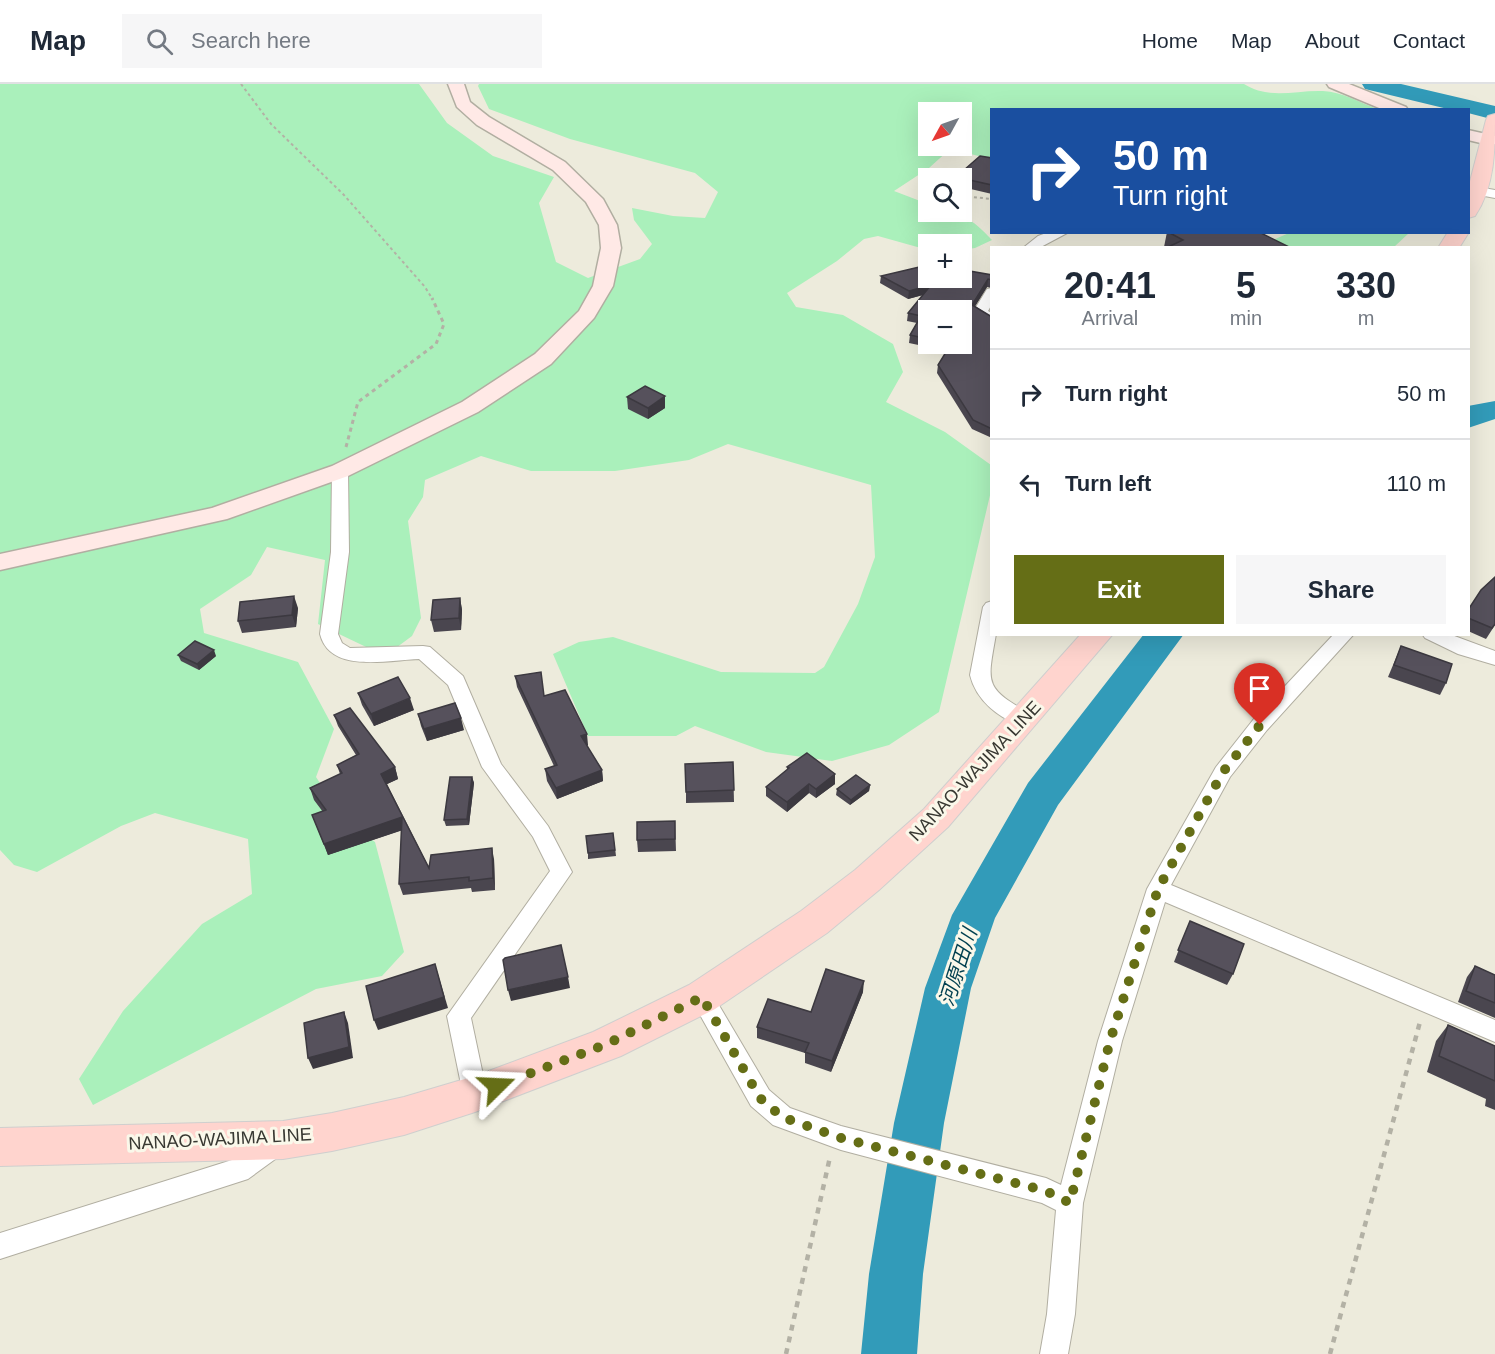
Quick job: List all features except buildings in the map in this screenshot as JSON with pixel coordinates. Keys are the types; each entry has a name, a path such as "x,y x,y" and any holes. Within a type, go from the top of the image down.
{"main road":[{"path":"1470,208 1480,187 1495,120"},
{"name":"NANAO-WAJIMA LINE","path":"0,1147 283,1140 332,1132 404,1116 475,1094 607,1044 702,997 814,922 867,880 936,818 1096,636"}],"street":[{"path":"0,562 218,514 340,471 470,408 543,359 587,314 603,286 611,248 608,225 594,199 559,166 483,121 463,104 456,84"},
{"path":"1335,84 1395,108"},
{"path":"1470,135 1489,140"},
{"path":"1032,246 1057,234"},
{"path":"990,295 980,312 990,319"},
{"path":"340,471 339,552 329,634 332,645 338,651 349,655 423,652 456,681 492,767 542,832 561,872 459,1016 475,1094"},
{"path":"990,617 979,675 980,685 993,701 1023,719"},
{"path":"1054,1354 1061,1314 1070,1203 1110,1041 1158,889 1223,772 1260,725 1343,636"},
{"path":"1436,636 1465,649 1495,658"},
{"path":"1158,889 1495,1031"},
{"path":"702,997 760,1098 782,1117 837,1137 1046,1191 1070,1203"},
{"path":"0,1246 239,1170 283,1140"}],"path":[{"path":"241,84 254,107 269,125 331,181 425,287 444,324 436,344 358,402 340,471"},
{"path":"972,197 990,199"},
{"path":"1330,1354 1426,1001"},
{"path":"786,1354 837,1137"}],"green space":[{"path":"0,84 419,84 447,123 493,156 554,177 539,203 556,262 588,278 640,259 652,244 634,220 632,208 673,216 705,218 718,192 695,173 570,139 489,109 479,84 1244,84 1263,92 1273,93 1330,92 1344,95 1375,108 990,108 990,159 972,154 972,102 918,102 918,156 942,156 929,168 918,168 918,175 894,191 918,200 918,222 972,222 992,240 972,248 972,234 918,234 918,247 878,236 864,239 837,261 787,293 796,307 843,315 893,344 903,372 886,402 945,432 990,464 990,495 939,712 889,745 832,761 766,752 695,726 676,736 588,736 553,654 579,642 613,637 721,672 815,673 824,667 858,604 875,557 871,485 728,444 689,460 615,471 531,471 481,456 425,480 423,497 408,521 421,618 412,636 385,656 318,624 325,560 267,547 251,575 200,609 204,633 298,662 334,729 316,777 344,819 375,842 404,952 382,976 316,989 93,1105 79,1079 123,1011 202,924 252,894 248,839 155,813 121,826 37,872 14,865 0,850"},
{"path":"1287,234 1408,234 1395,246 1269,246 1268,242"}],"waterway":[{"name":"河原田川","path":"1373,84 1495,113"},
{"name":"河原田川","path":"1470,418 1483,411 1495,410"},
{"name":"河原田川","path":"889,1354 896,1274 919,1123 948,988 974,915 1043,794 1151,650 1164,636"}],"route":[{"path":"497,1086 607,1044 702,997 760,1098 782,1117 841,1138 1046,1191 1070,1203 1110,1041 1158,889 1223,772 1260,725"}]}
